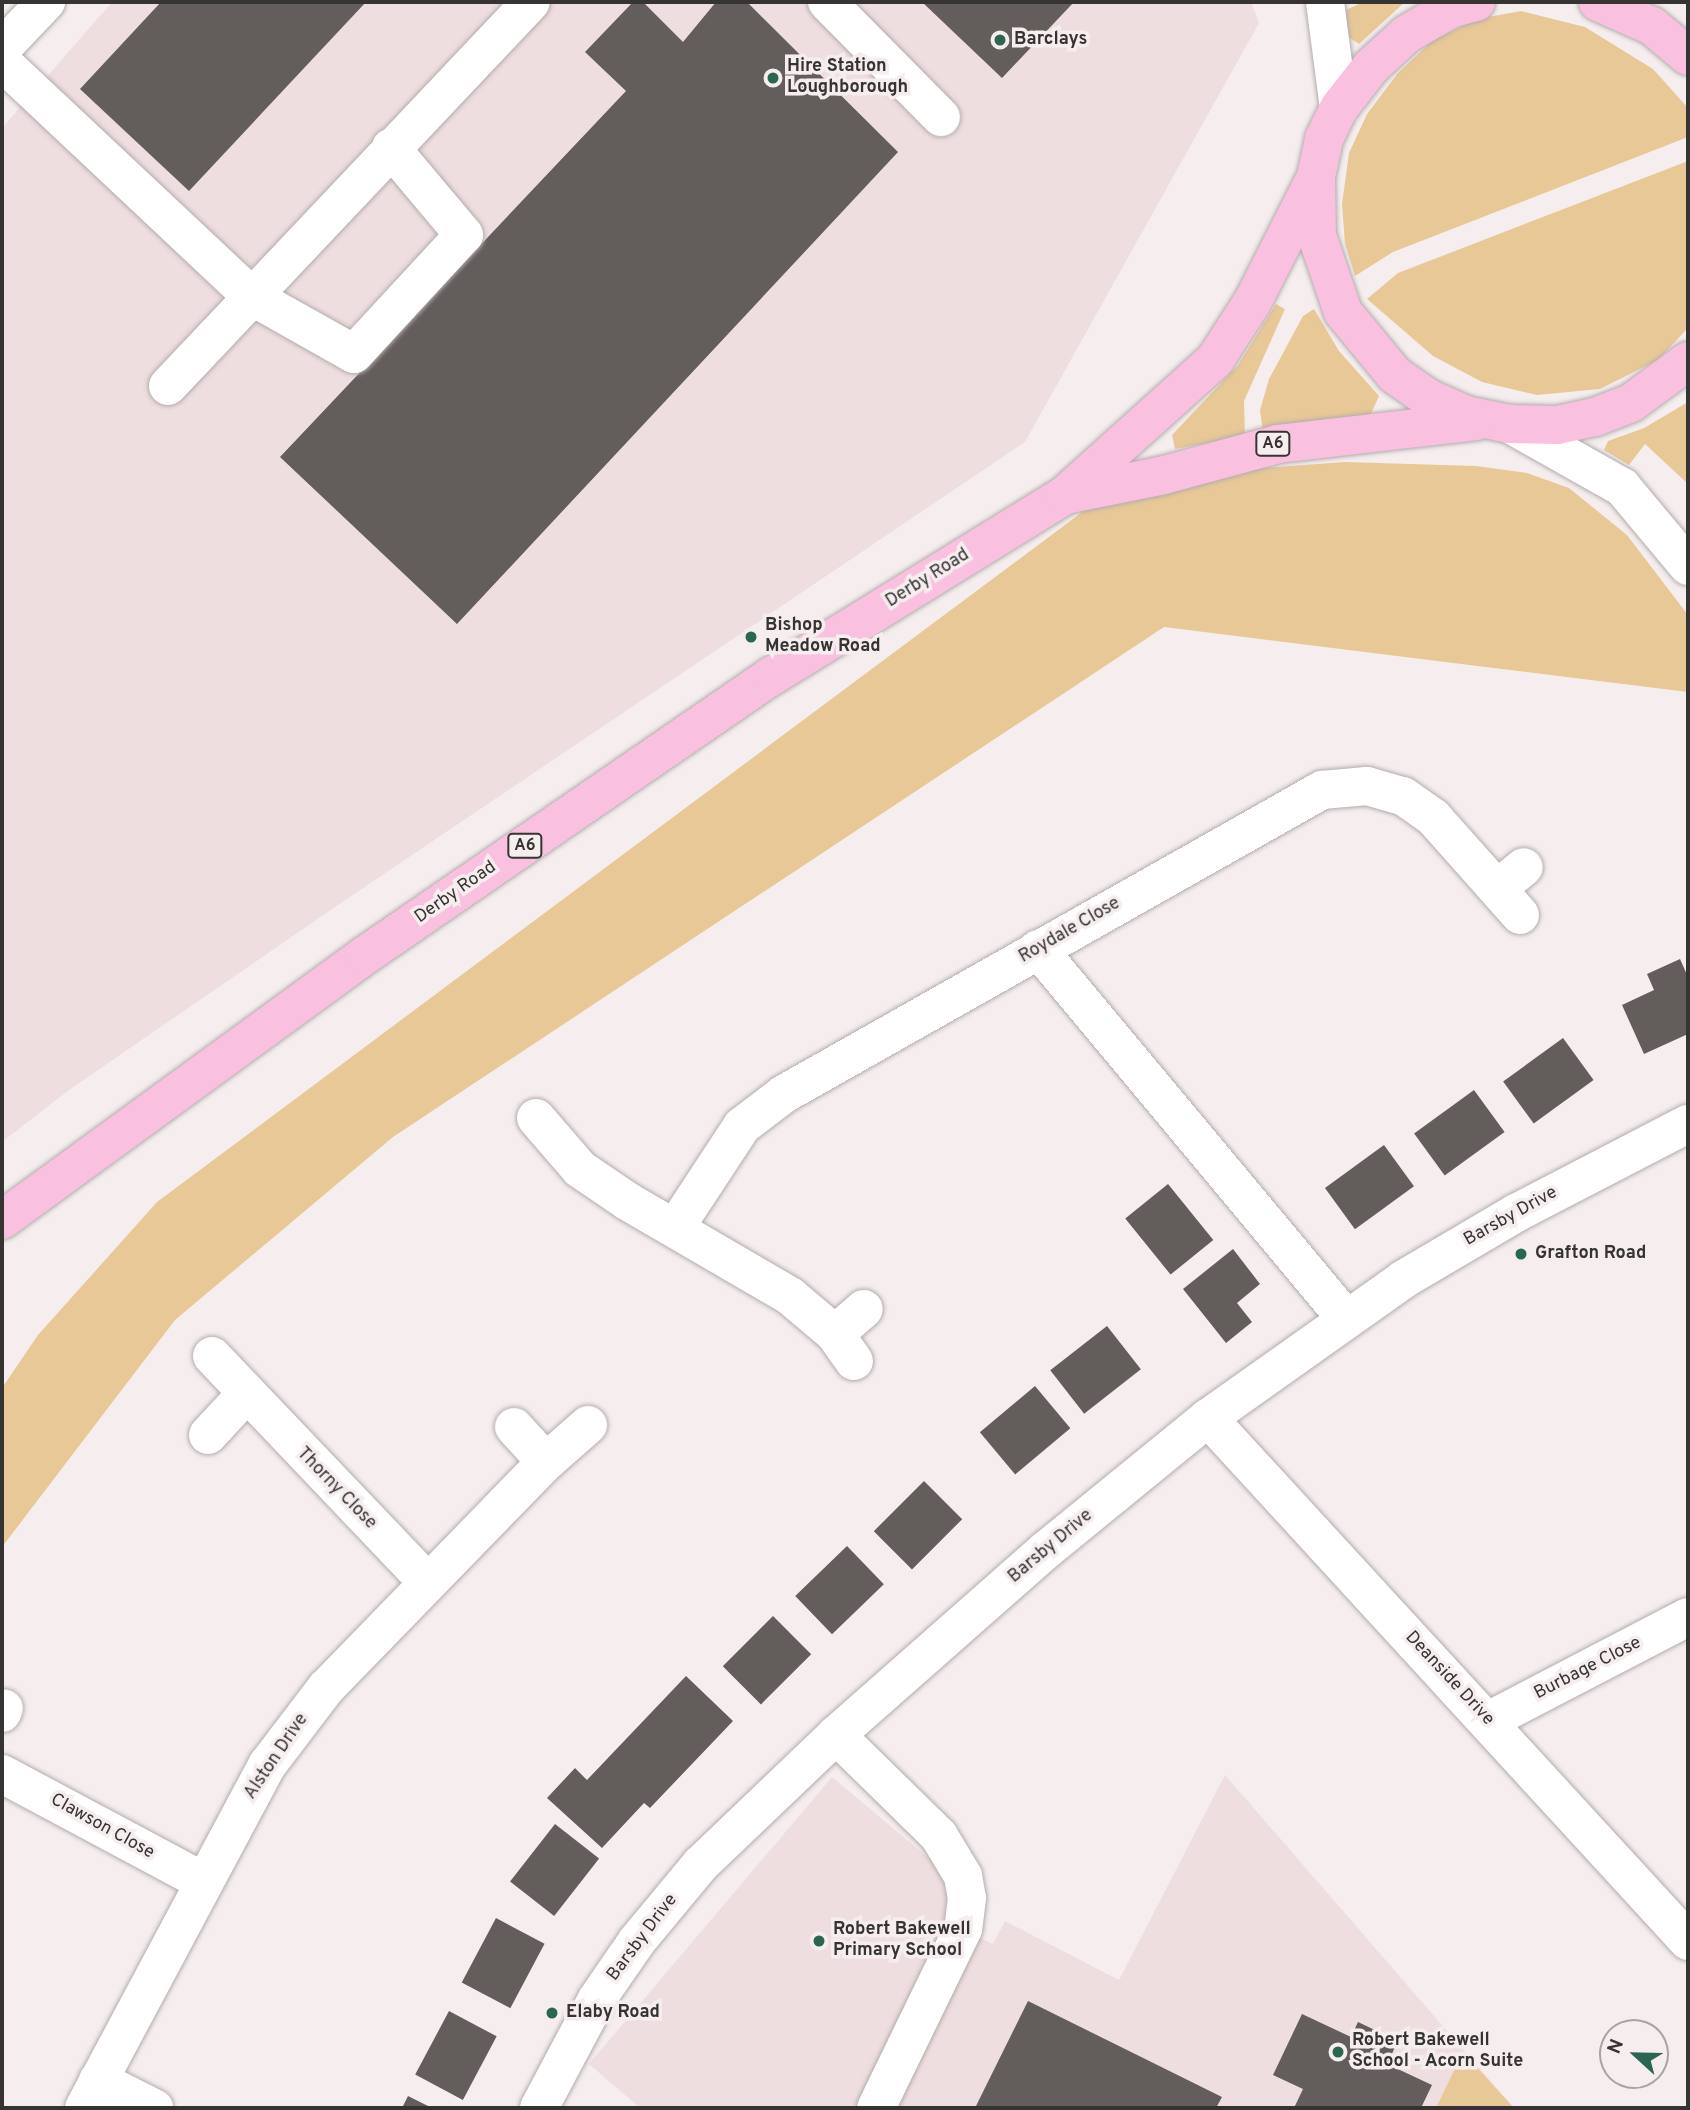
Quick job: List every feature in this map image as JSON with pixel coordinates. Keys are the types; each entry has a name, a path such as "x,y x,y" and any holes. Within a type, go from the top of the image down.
{"highway":[{"name":"A6","path":"1476,2 1450,9 1407,34 1371,67 1339,108 1324,139 1316,177 1317,236 1351,324 1395,375 1428,398 1498,422 1557,425 1595,417 1631,403 1688,361"},
{"path":"1598,2 1652,26 1688,56"},
{"name":"Derby Road","path":"2,1220 364,956 772,676 1065,495 1216,360 1252,301 1316,177"},
{"name":"Derby Road","path":"1065,495 1164,475 1267,446 1498,422"}],"street":[{"path":"2,48 46,2"},
{"path":"168,386 531,2"},
{"path":"827,2 941,117"},
{"path":"1325,2 1339,108"},
{"path":"2,62 251,296 355,354 464,235 391,148"},
{"path":"1498,422 1622,487 1688,566"},
{"name":"Roydale Close","path":"675,1228 742,1126 784,1094 1297,802 1347,784 1386,790 1417,805 1514,890"},
{"path":"1038,949 1345,1318"},
{"path":"536,1118 580,1169 790,1296 845,1347 864,1309"},
{"name":"Barsby Drive","path":"539,2108 597,1999 637,1941 701,1864 836,1735 1036,1559 1208,1418 1345,1318 1516,1213 1688,1125"},
{"name":"Thorny Close","path":"212,1356 245,1395 428,1583"},
{"path":"208,1435 245,1395"},
{"name":"Deanside Drive","path":"1208,1418 1688,1941"},
{"name":"Alston Drive","path":"91,2094 202,1881 276,1753 326,1688 546,1462 589,1425"},
{"path":"514,1427 546,1462"},
{"name":"Burbage Close","path":"1488,1721 1688,1617"},
{"path":"836,1735 939,1836 963,1877 967,1898 963,1929 877,2108"},
{"name":"Clawson Close","path":"2,1774 202,1881"},
{"path":"91,2094 154,2108"}],"shaded area":[{"path":"112,2 1251,2 1259,23 1025,442 338,905 69,1090 2,1142 2,128"},
{"path":"1363,2 1405,2 1359,44 1347,36 1346,10"},
{"path":"1521,11 1585,27 1653,69 1688,108 1688,137 1393,252 1355,276 1345,244 1342,204 1349,153 1367,114 1398,73 1432,41 1477,19"},
{"path":"1688,161 1688,328 1658,360 1600,389 1537,395 1482,382 1433,356 1367,299 1398,273"},
{"path":"1276,304 1285,309 1244,401 1245,436 1175,449 1172,435 1238,365"},
{"path":"1314,309 1339,351 1379,396 1369,418 1263,432 1260,410 1269,379 1303,316"},
{"path":"1688,402 1688,484 1645,444 1629,465 1604,450 1608,441 1644,428"},
{"path":"1345,462 1476,466 1527,473 1569,488 1627,535 1688,615 1688,692 1164,627 393,1137 175,1320 2,1547 2,1388 38,1335 157,1202 1081,513 1079,509 1248,469"},
{"name":"Robert Bakewell Primary School","path":"1225,1775 1514,2108 640,2108 589,2064 832,1777 943,1870 968,1962 980,1938 993,1944 1005,1921 1119,1980"},
{"path":"1463,2052 1514,2108 1436,2108"}],"building":[{"path":"161,2 366,2 189,191 80,89"},
{"path":"633,2 643,2 683,42 716,2 747,2 898,152 457,624 280,457 626,91 585,52"},
{"name":"Barclays","path":"922,2 1074,2 1002,78"},
{"path":"1680,959 1688,977 1688,1034 1644,1054 1622,1005 1654,990 1647,974"},
{"path":"1563,1038 1594,1080 1534,1124 1503,1081"},
{"path":"1474,1090 1505,1132 1445,1176 1414,1133"},
{"path":"1384,1145 1414,1186 1355,1229 1325,1188"},
{"path":"1168,1184 1213,1240 1171,1275 1125,1219"},
{"path":"1233,1249 1260,1284 1237,1303 1252,1322 1226,1343 1183,1289"},
{"path":"1107,1326 1141,1369 1084,1414 1050,1370"},
{"path":"1035,1386 1070,1428 1015,1474 980,1432"},
{"path":"924,1481 962,1519 912,1569 874,1531"},
{"path":"847,1546 884,1584 832,1634 795,1596"},
{"path":"773,1616 811,1654 761,1704 723,1666"},
{"path":"686,1676 733,1721 650,1808 644,1803 602,1848 547,1798 575,1768 587,1780"},
{"path":"555,1824 599,1858 554,1916 510,1882"},
{"path":"496,1918 545,1944 510,2008 462,1982"},
{"path":"1028,2001 1222,2097 1216,2108 975,2108"},
{"path":"449,2011 497,2036 463,2100 415,2075"},
{"name":"Robert Bakewell School - Acorn Suite","path":"1302,2014 1351,2037 1358,2022 1398,2041 1387,2064 1432,2085 1421,2108 1294,2108 1303,2089 1273,2075"},
{"path":"408,2096 432,2108 402,2108"}],"place":[{"name":"Barclays","path":"1000,40"},
{"name":"Hire Station Loughborough","path":"773,78"},
{"name":"Bishop Meadow Road","path":"751,637"},
{"name":"Grafton Road","path":"1521,1254"},
{"name":"Robert Bakewell Primary School","path":"819,1941"},
{"name":"Elaby Road","path":"552,2013"},
{"name":"Robert Bakewell School - Acorn Suite","path":"1338,2052"}]}
